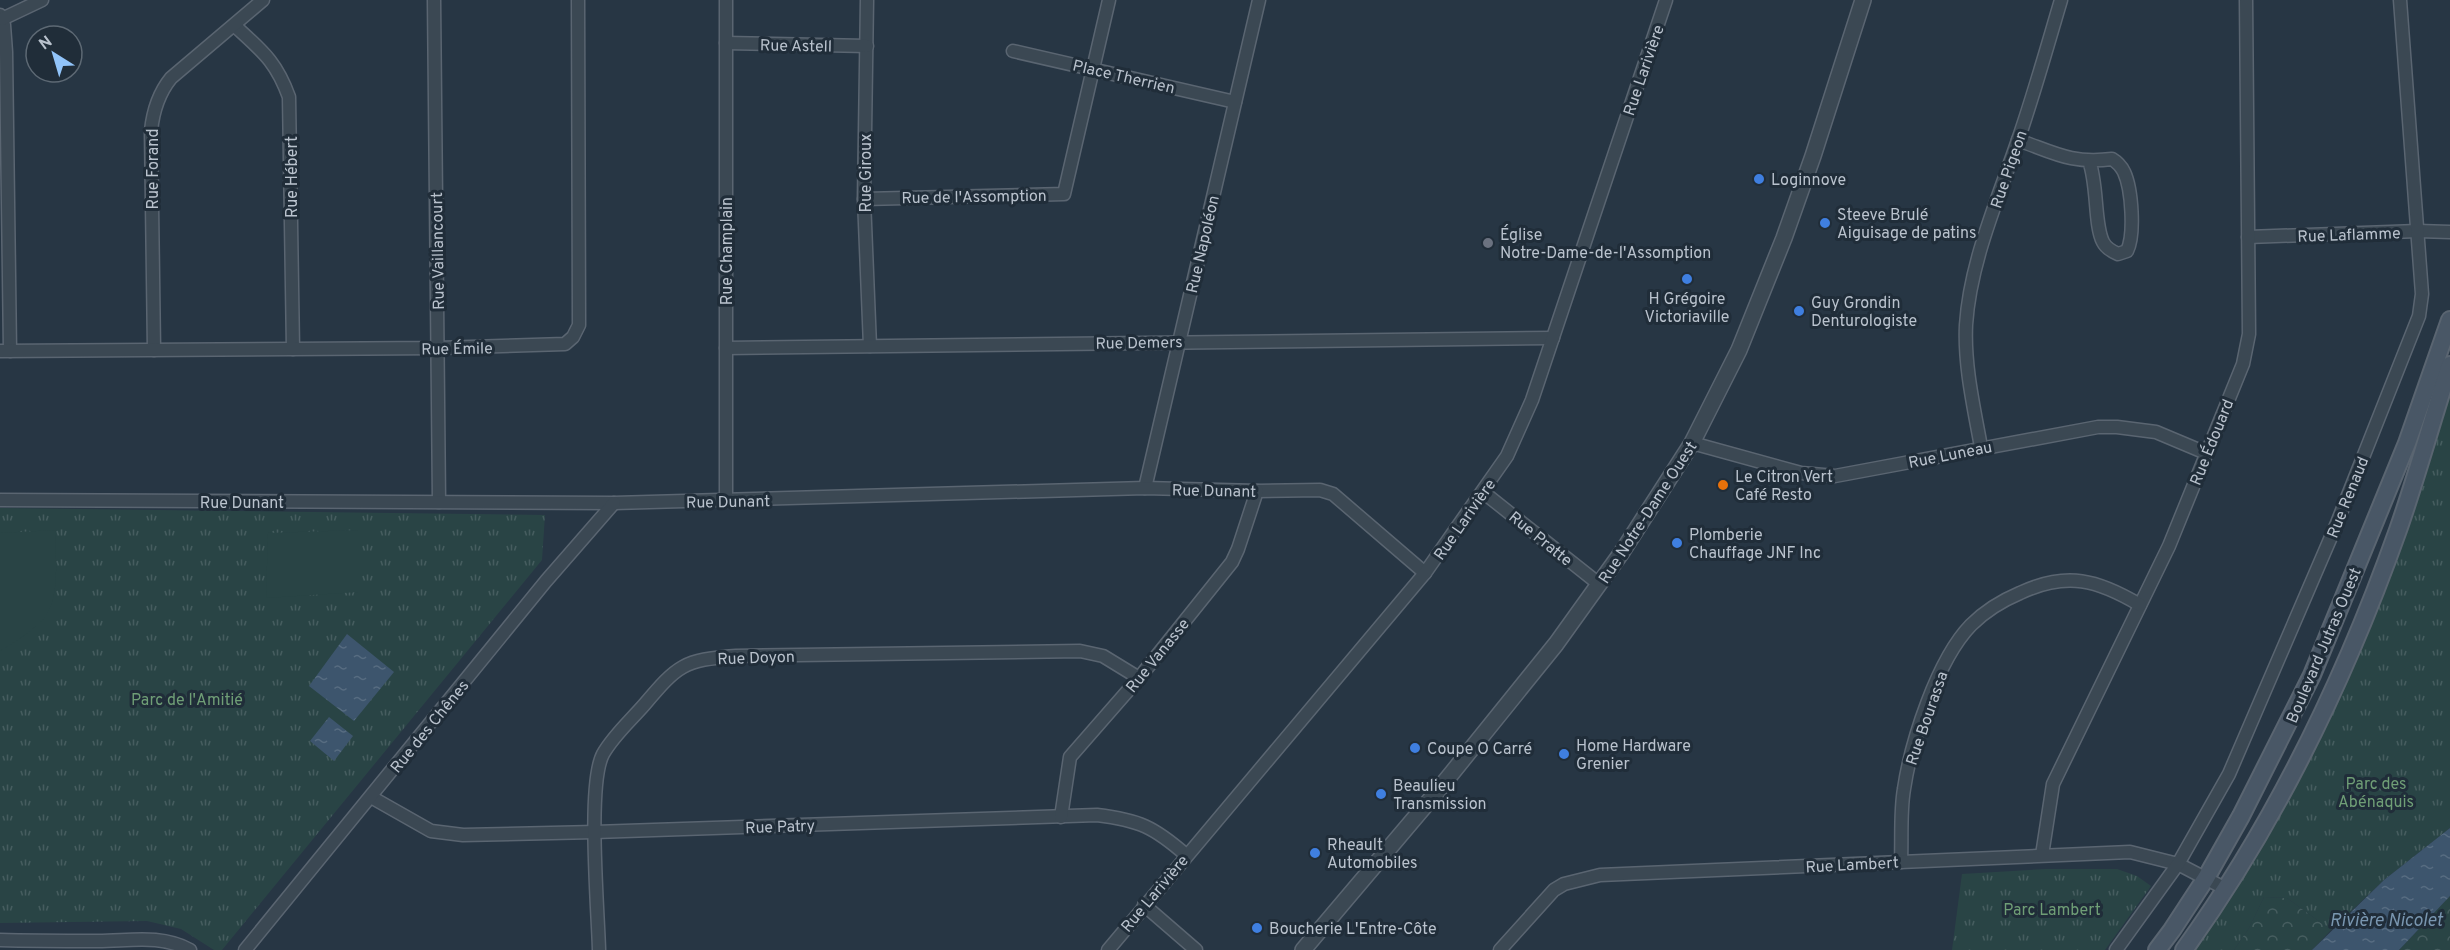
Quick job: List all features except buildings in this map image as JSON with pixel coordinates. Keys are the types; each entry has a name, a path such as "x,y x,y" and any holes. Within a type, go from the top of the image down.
{"main road":[{"name":"Boulevard Jutras Ouest","path":"2157,950 2206,878 2268,766 2312,675 2407,443 2450,320"},
{"name":"Boulevard Jutras Ouest","path":"2184,950 2226,889 2271,815 2333,692 2398,529 2450,365"}],"street":[{"path":"5,351 3,116 6,52 1,17 42,0"},
{"name":"Rue Forand","path":"154,350 151,131 153,110 171,78 263,0"},
{"name":"Rue Vaillancourt","path":"434,0 439,502"},
{"name":"Rue Émile","path":"5,351 438,348 565,344 573,337 579,325 578,0"},
{"name":"Rue Champlain","path":"726,0 726,501"},
{"name":"Rue Giroux","path":"867,0 864,199 870,346"},
{"name":"Rue de l'Assomption","path":"864,199 1064,194 1109,0"},
{"name":"Rue Napoléon","path":"1145,488 1259,0"},
{"name":"Rue Larivière","path":"1108,950 1425,573 1507,456 1523,424 1666,0"},
{"name":"Rue Notre-Dame Ouest","path":"1303,950 1435,794 1556,644 1644,520 1692,443 1718,396 1747,333 1787,230 1863,0"},
{"name":"Rue Pigeon","path":"1981,447 1970,386 1967,344 1969,299 1988,227 2018,140 2061,0"},
{"name":"Rue Édouard","path":"2042,855 2053,784 2069,747 2169,546 2243,364 2247,349 2249,334 2246,0"},
{"name":"Rue Renaud","path":"2116,950 2178,864 2236,759 2337,523 2414,333 2422,294 2400,0"},
{"name":"Rue Hébert","path":"235,26 272,61 290,97 293,349"},
{"name":"Rue Astell","path":"726,43 867,46"},
{"name":"Place Therrien","path":"1013,51 1235,102"},
{"path":"2018,140 2066,159 2089,161 2112,159 2124,171 2127,179 2132,226 2132,241 2127,251 2118,254 2109,250 2102,241 2094,175 2089,161"},
{"name":"Rue Laflamme","path":"2248,237 2450,232"},
{"name":"Rue Demers","path":"726,348 1552,338"},
{"name":"Rue Luneau","path":"1692,443 1802,474 1834,476 1981,447 2098,428 2118,427 2156,432 2206,453"},
{"name":"Rue Dunant","path":"0,500 614,503 1145,488 1320,490 1333,494 1425,573"},
{"name":"Rue Vanasse","path":"1061,818 1070,757 1139,678 1232,562 1257,491"},
{"name":"Rue Pratte","path":"1483,492 1599,584"},
{"name":"Rue des Chênes","path":"245,950 546,581 614,503"},
{"name":"Rue Bourassa","path":"1901,862 1904,791 1911,750 1942,671 1970,626 1998,603 2052,581 2085,582 2112,588 2140,605"},
{"name":"Rue Doyon","path":"599,950 597,768 603,754 675,670 694,661 736,656 1080,651 1103,656 1139,678"},
{"name":"Rue Patry","path":"371,797 431,831 446,834 596,832 1097,815 1123,818 1153,828 1186,855"},
{"name":"Rue Lambert","path":"1500,950 1554,890 1564,884 1590,877 2130,852 2178,864 2226,889"},
{"path":"1144,905 1196,950"},
{"path":"0,940 95,941 154,938 178,944 190,950"}],"green space":[{"name":"Parc des Abénaquis","path":"2450,384 2450,828 2384,880 2331,930 2287,898 2264,897 2249,928 2234,950 2193,950 2230,899 2298,783 2368,628"},
{"name":"Parc de l'Amitié","path":"0,508 545,515 542,560 222,950 214,950 181,929 147,921 0,923"},
{"path":"55,530 56,575 50,608 36,626 0,651 0,533"},
{"path":"358,530 358,592 266,598 268,533"},
{"name":"Parc Lambert","path":"2046,869 2117,869 2137,876 2151,886 2105,950 1952,950 1962,874"},
{"path":"2450,896 2450,950 2399,950"},
{"path":"2264,897 2287,898 2331,930 2312,950 2234,950 2249,928"}],"water":[{"path":"347,634 394,672 354,721 309,686"},
{"path":"329,717 353,736 334,761 310,741"},
{"name":"Rivière Nicolet","path":"2450,828 2450,896 2399,950 2312,950 2384,880"}],"place":[{"name":"Loginnove","path":"1759,179"},
{"name":"Steeve Brulé Aiguisage de patins","path":"1825,223"},
{"name":"Église Notre-Dame-de-l'Assomption","path":"1488,243"},
{"name":"H Grégoire Victoriaville","path":"1687,279"},
{"name":"Guy Grondin Denturologiste","path":"1799,311"},
{"name":"Le Citron Vert Café Resto","path":"1723,485"},
{"name":"Plomberie Chauffage JNF Inc","path":"1677,543"},
{"name":"Coupe O Carré","path":"1415,748"},
{"name":"Home Hardware Grenier","path":"1564,754"},
{"name":"Beaulieu Transmission","path":"1381,794"},
{"name":"Rheault Automobiles","path":"1315,853"},
{"name":"Boucherie L'Entre-Côte","path":"1257,928"}]}
